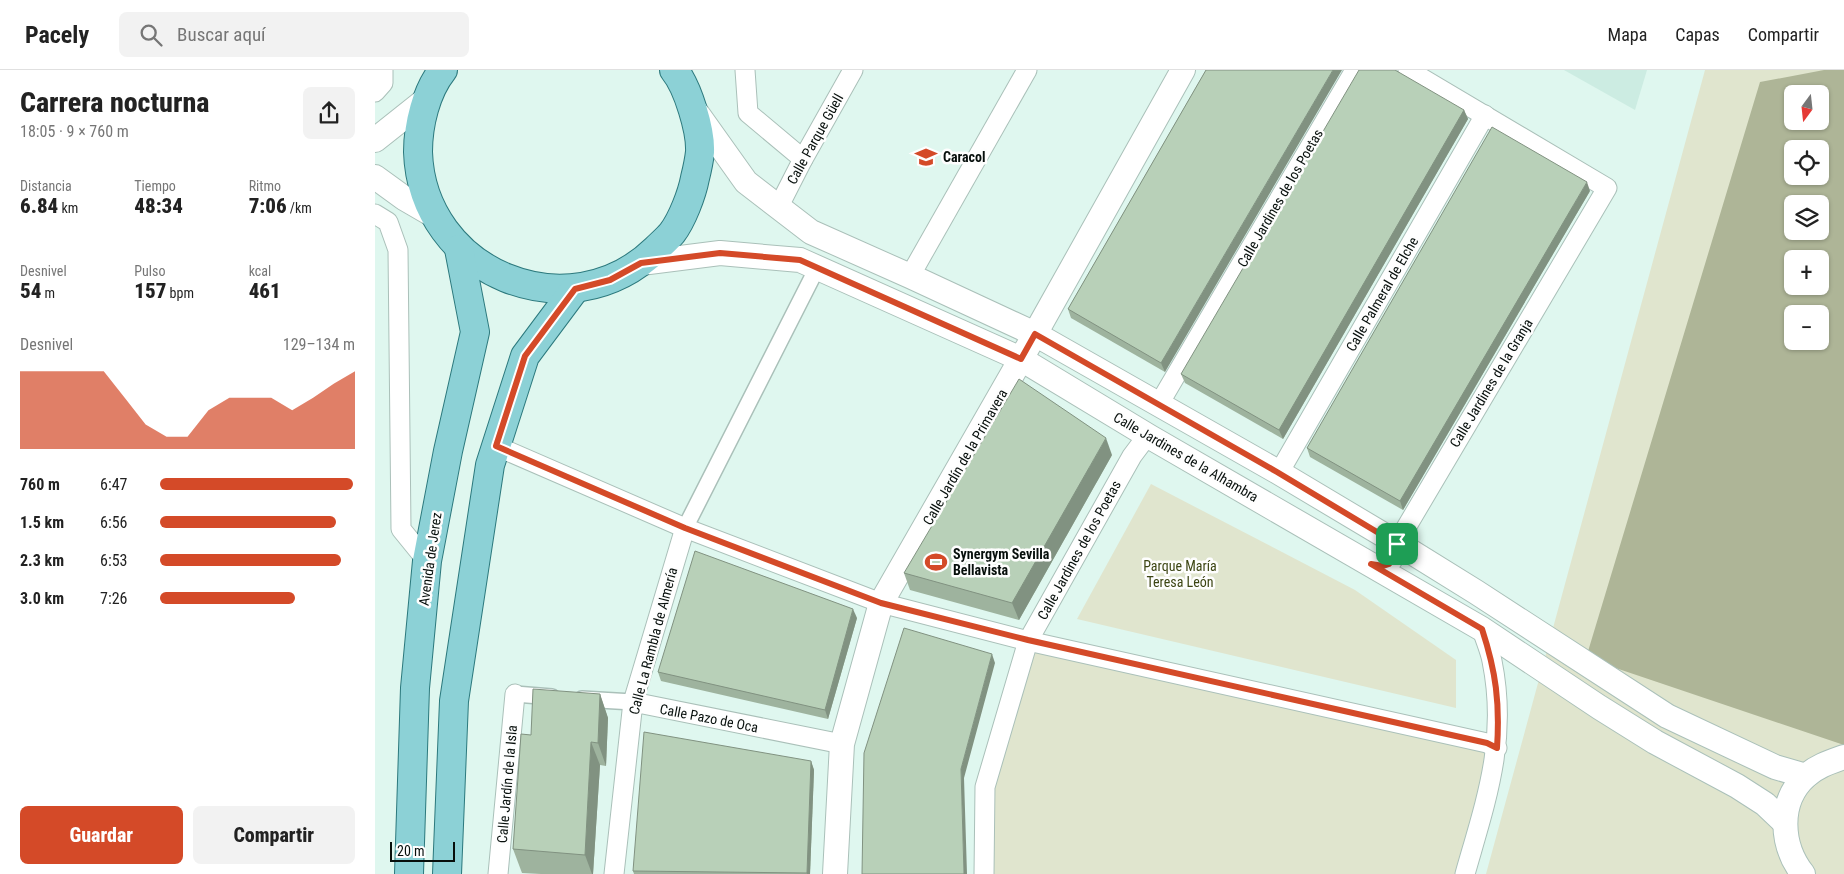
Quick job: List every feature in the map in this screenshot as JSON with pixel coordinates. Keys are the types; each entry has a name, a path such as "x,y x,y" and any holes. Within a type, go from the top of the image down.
{"main road":[{"path":"443,70 428,98 418,140 419,168 425,193 439,223 459,249 493,274 533,287 575,289 610,280 641,263 672,233 692,194 700,151 693,107 676,71"},
{"name":"Avenida de Jerez","path":"409,874 415,688 427,561 448,451 475,332 459,249"},
{"path":"448,873 455,701 490,465 525,356 575,289"}],"street":[{"path":"745,70 748,113 803,159"},
{"name":"Calle Parque Güell","path":"778,208 853,70"},
{"path":"910,276 1027,70"},
{"name":"Calle Jardín de la Primavera","path":"835,874 842,744 881,603 1021,359 1183,70"},
{"name":"Calle Jardines de los Poetas","path":"1159,404 1355,70"},
{"path":"1408,70 1485,116"},
{"path":"375,140 428,98"},
{"path":"693,107 746,182 811,232 1035,334 1277,472 1397,544 1476,592 1667,716 1775,767 1806,776"},
{"name":"Calle Jardines de la Granja","path":"1371,564 1383,566 1389,564 1396,554 1397,544 1607,188 1485,116"},
{"name":"Calle Palmeral de Elche","path":"1277,472 1284,464 1485,116"},
{"path":"375,177 404,198 435,216"},
{"path":"375,214 388,222 398,250 401,529 427,561"},
{"name":"Calle Jardines de la Alhambra","path":"641,263 720,253 800,260 1021,359 1149,437 1482,629 1655,742 1737,786 1765,804 1785,823"},
{"path":"685,528 817,268"},
{"name":"Calle Jardines de los Poetas","path":"983,874 985,787 1028,640 1132,456 1149,437"},
{"path":"496,446 685,528 881,603 1028,640 1487,743 1497,748"},
{"name":"Calle La Rambla de Almería","path":"614,874 633,702 685,528"},
{"path":"1465,874 1491,780 1497,748 1499,719 1497,689 1492,660 1482,629"},
{"name":"Calle Pazo de Oca","path":"515,694 633,702 842,744"},
{"name":"Calle Jardín de la Isla","path":"498,874 515,694"},
{"path":"1797,870 1787,844 1785,823 1788,806 1795,790 1806,776 1824,764 1844,757"}],"shaded area":[{"path":"1564,70 1647,70 1635,110"},
{"path":"1824,70 1844,70 1844,745 1586,658 1760,82"}],"green space":[{"path":"1705,70 1844,70 1844,874 1486,874"},
{"name":"Parque María Teresa León","path":"1151,484 1355,590 1456,660 1456,708 1077,619"},
{"path":"1028,641 1487,743 1469,874 984,874 985,787"}],"building":[{"path":"1206,70 1333,70 1161,363 1068,309"},
{"path":"1359,70 1395,70 1464,110 1279,430 1181,374"},
{"path":"1492,127 1587,182 1400,501 1307,448"},
{"path":"1019,379 1106,438 1012,603 904,573"},
{"path":"695,551 853,609 825,710 658,672"},
{"path":"904,628 992,654 961,769 964,874 862,874 864,753"},
{"path":"533,689 600,694 598,743 591,742 585,855 513,849 521,734 531,735"},
{"path":"644,732 811,761 807,873 633,871"}],"place":[{"name":"Caracol","path":"926,157"},
{"name":"Synergym Sevilla Bellavista","path":"936,562"}],"route":[{"path":"720,253 800,260 1021,359 1035,334 1277,472 1397,544 1396,554 1389,564 1383,566 1371,564 1482,629 1492,660 1497,689 1499,719 1497,748 1487,743 1028,640 881,603 846,588 685,528 496,446 525,356 575,289 610,280 641,263 720,253"}]}
